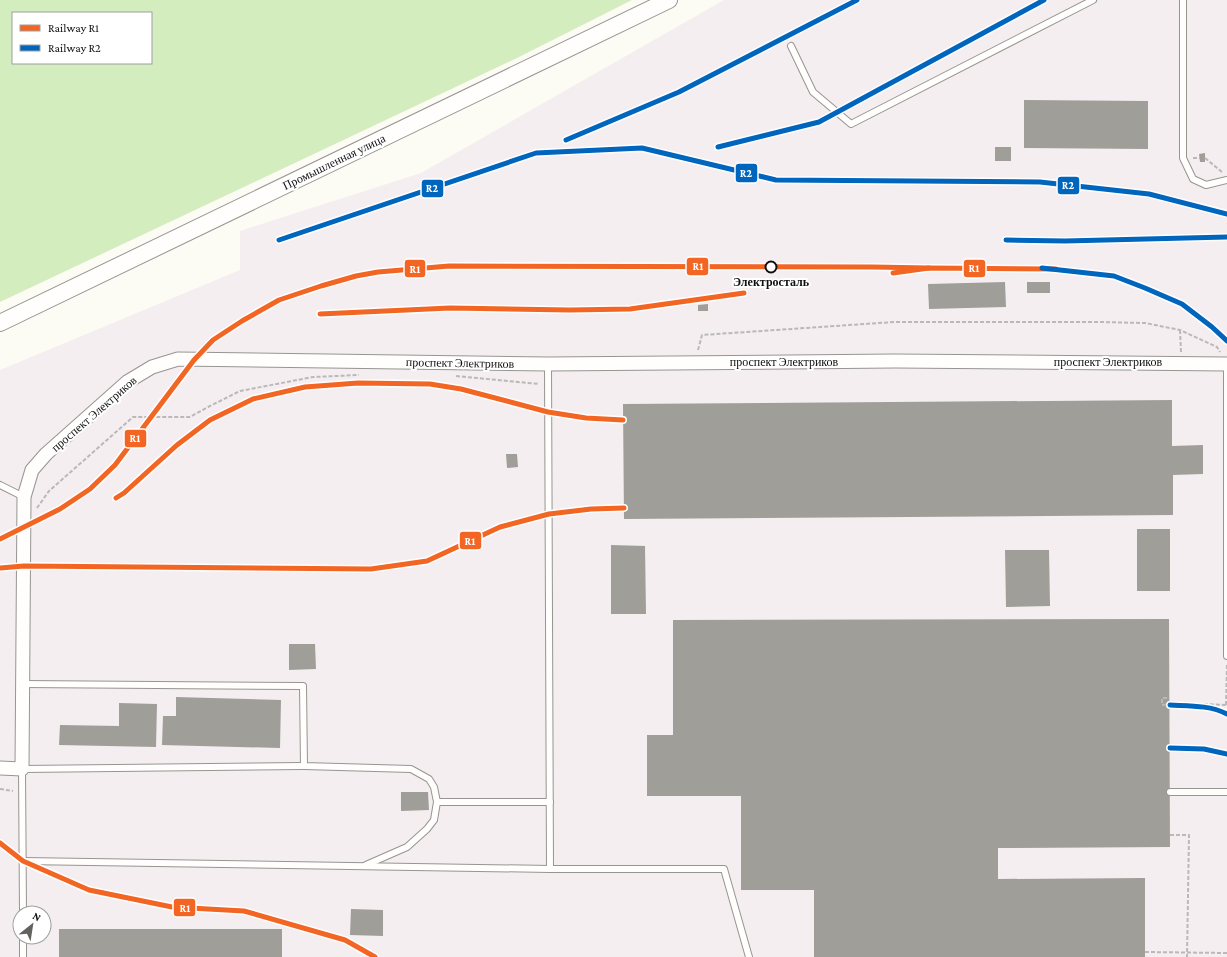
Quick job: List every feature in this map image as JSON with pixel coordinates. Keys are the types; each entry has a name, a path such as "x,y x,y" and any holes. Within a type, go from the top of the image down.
{"street":[{"name":"Промышленная улица","path":"0,323 669,0"},
{"name":"проспект Электриков","path":"22,769 24,497 32,470 46,454 127,382 152,367 178,360 548,364 895,361 1227,364"},
{"path":"0,768 22,769"}],"lane":[{"path":"791,46 813,92 851,124 1093,0"},
{"path":"1183,0 1183,158 1193,179 1206,185 1227,180"},
{"path":"548,364 550,869"},
{"path":"1227,364 1227,656"},
{"path":"0,485 24,497"},
{"path":"23,684 303,686 304,766"},
{"path":"23,905 22,769 304,766 411,769 429,779 434,787 437,802 434,820 428,829 407,847 363,866"},
{"path":"1170,792 1227,792"},
{"path":"437,802 550,802"},
{"path":"23,861 550,869 724,869 749,957"},
{"path":"23,945 23,957"}],"path":[{"path":"1205,158 1222,172"},
{"path":"694,363 702,335 894,322 1145,323 1180,330 1217,347 1227,364"},
{"path":"1180,330 1182,363"},
{"path":"24,520 34,512 49,491 133,417 190,417 240,391 313,377 366,375"},
{"path":"452,376 548,385"},
{"path":"1167,698 1162,698 1162,706 1175,704 1227,705 1227,656"},
{"path":"0,789 22,792"},
{"path":"1170,835 1189,835 1187,957"},
{"path":"1145,952 1227,953"}],"shaded area":[{"path":"724,0 1227,0 1227,957 0,957 0,370 240,270 240,231 421,173"}],"green space":[{"path":"0,0 632,0 515,59 0,302"}],"building":[{"path":"1024,100 1148,101 1148,149 1024,148"},
{"path":"995,147 1011,147 1011,161 995,161"},
{"path":"1205,153 1205,162 1200,162 1199,154"},
{"path":"1005,282 1006,307 929,309 928,284"},
{"path":"1027,282 1050,282 1050,293 1027,293"},
{"path":"708,304 708,311 698,311 698,305"},
{"path":"1172,400 1172,446 1203,445 1203,474 1173,475 1173,515 624,519 623,404"},
{"path":"506,454 517,454 518,467 507,468"},
{"path":"1137,529 1170,529 1170,591 1137,591"},
{"path":"611,545 645,546 646,614 611,614"},
{"path":"1005,550 1049,550 1050,606 1006,607"},
{"path":"1169,619 1170,847 998,848 998,879 1145,878 1145,957 814,957 814,890 741,890 741,796 647,796 647,735 673,735 673,620"},
{"path":"289,644 315,644 316,669 289,670"},
{"path":"176,697 281,700 280,748 162,745 163,716 176,716"},
{"path":"119,703 157,704 156,747 59,745 60,725 119,726"},
{"path":"401,792 428,792 429,810 401,811"},
{"path":"351,909 383,910 383,936 350,935"},
{"path":"59,929 282,929 282,957 59,957"}],"rail line":[{"name":"R2","path":"566,140 679,92 857,0"},
{"name":"R2","path":"718,147 819,122 1044,0"},
{"name":"R2","path":"279,240 536,153 642,148 776,180 1040,182 1149,194 1227,214"},
{"name":"R2","path":"1006,240 1065,241 1227,237"},
{"name":"R1","path":"0,539 60,509 90,489 115,465 194,360 213,340 242,321 279,300 321,286 356,276 378,272 449,266 929,268"},
{"name":"R1","path":"893,273 929,268 1056,269"},
{"name":"R2","path":"1042,268 1114,276 1145,288 1182,304 1212,327 1227,341"},
{"name":"R1","path":"320,314 450,308 570,310 630,309 744,293"},
{"name":"R1","path":"116,498 124,493 177,445 210,420 253,399 305,387 358,383 430,384 461,389 548,412 586,418 623,420"},
{"name":"R1","path":"0,568 24,566 371,569 427,561 500,527 549,514 591,509 624,508"},
{"name":"R2","path":"1170,705 1206,707 1227,714"},
{"name":"R2","path":"1170,748 1204,749 1227,754"},
{"name":"R1","path":"0,843 23,861 89,890 172,907 244,911 345,940 375,957"}],"place":[{"name":"Электросталь","path":"771,267"}]}
